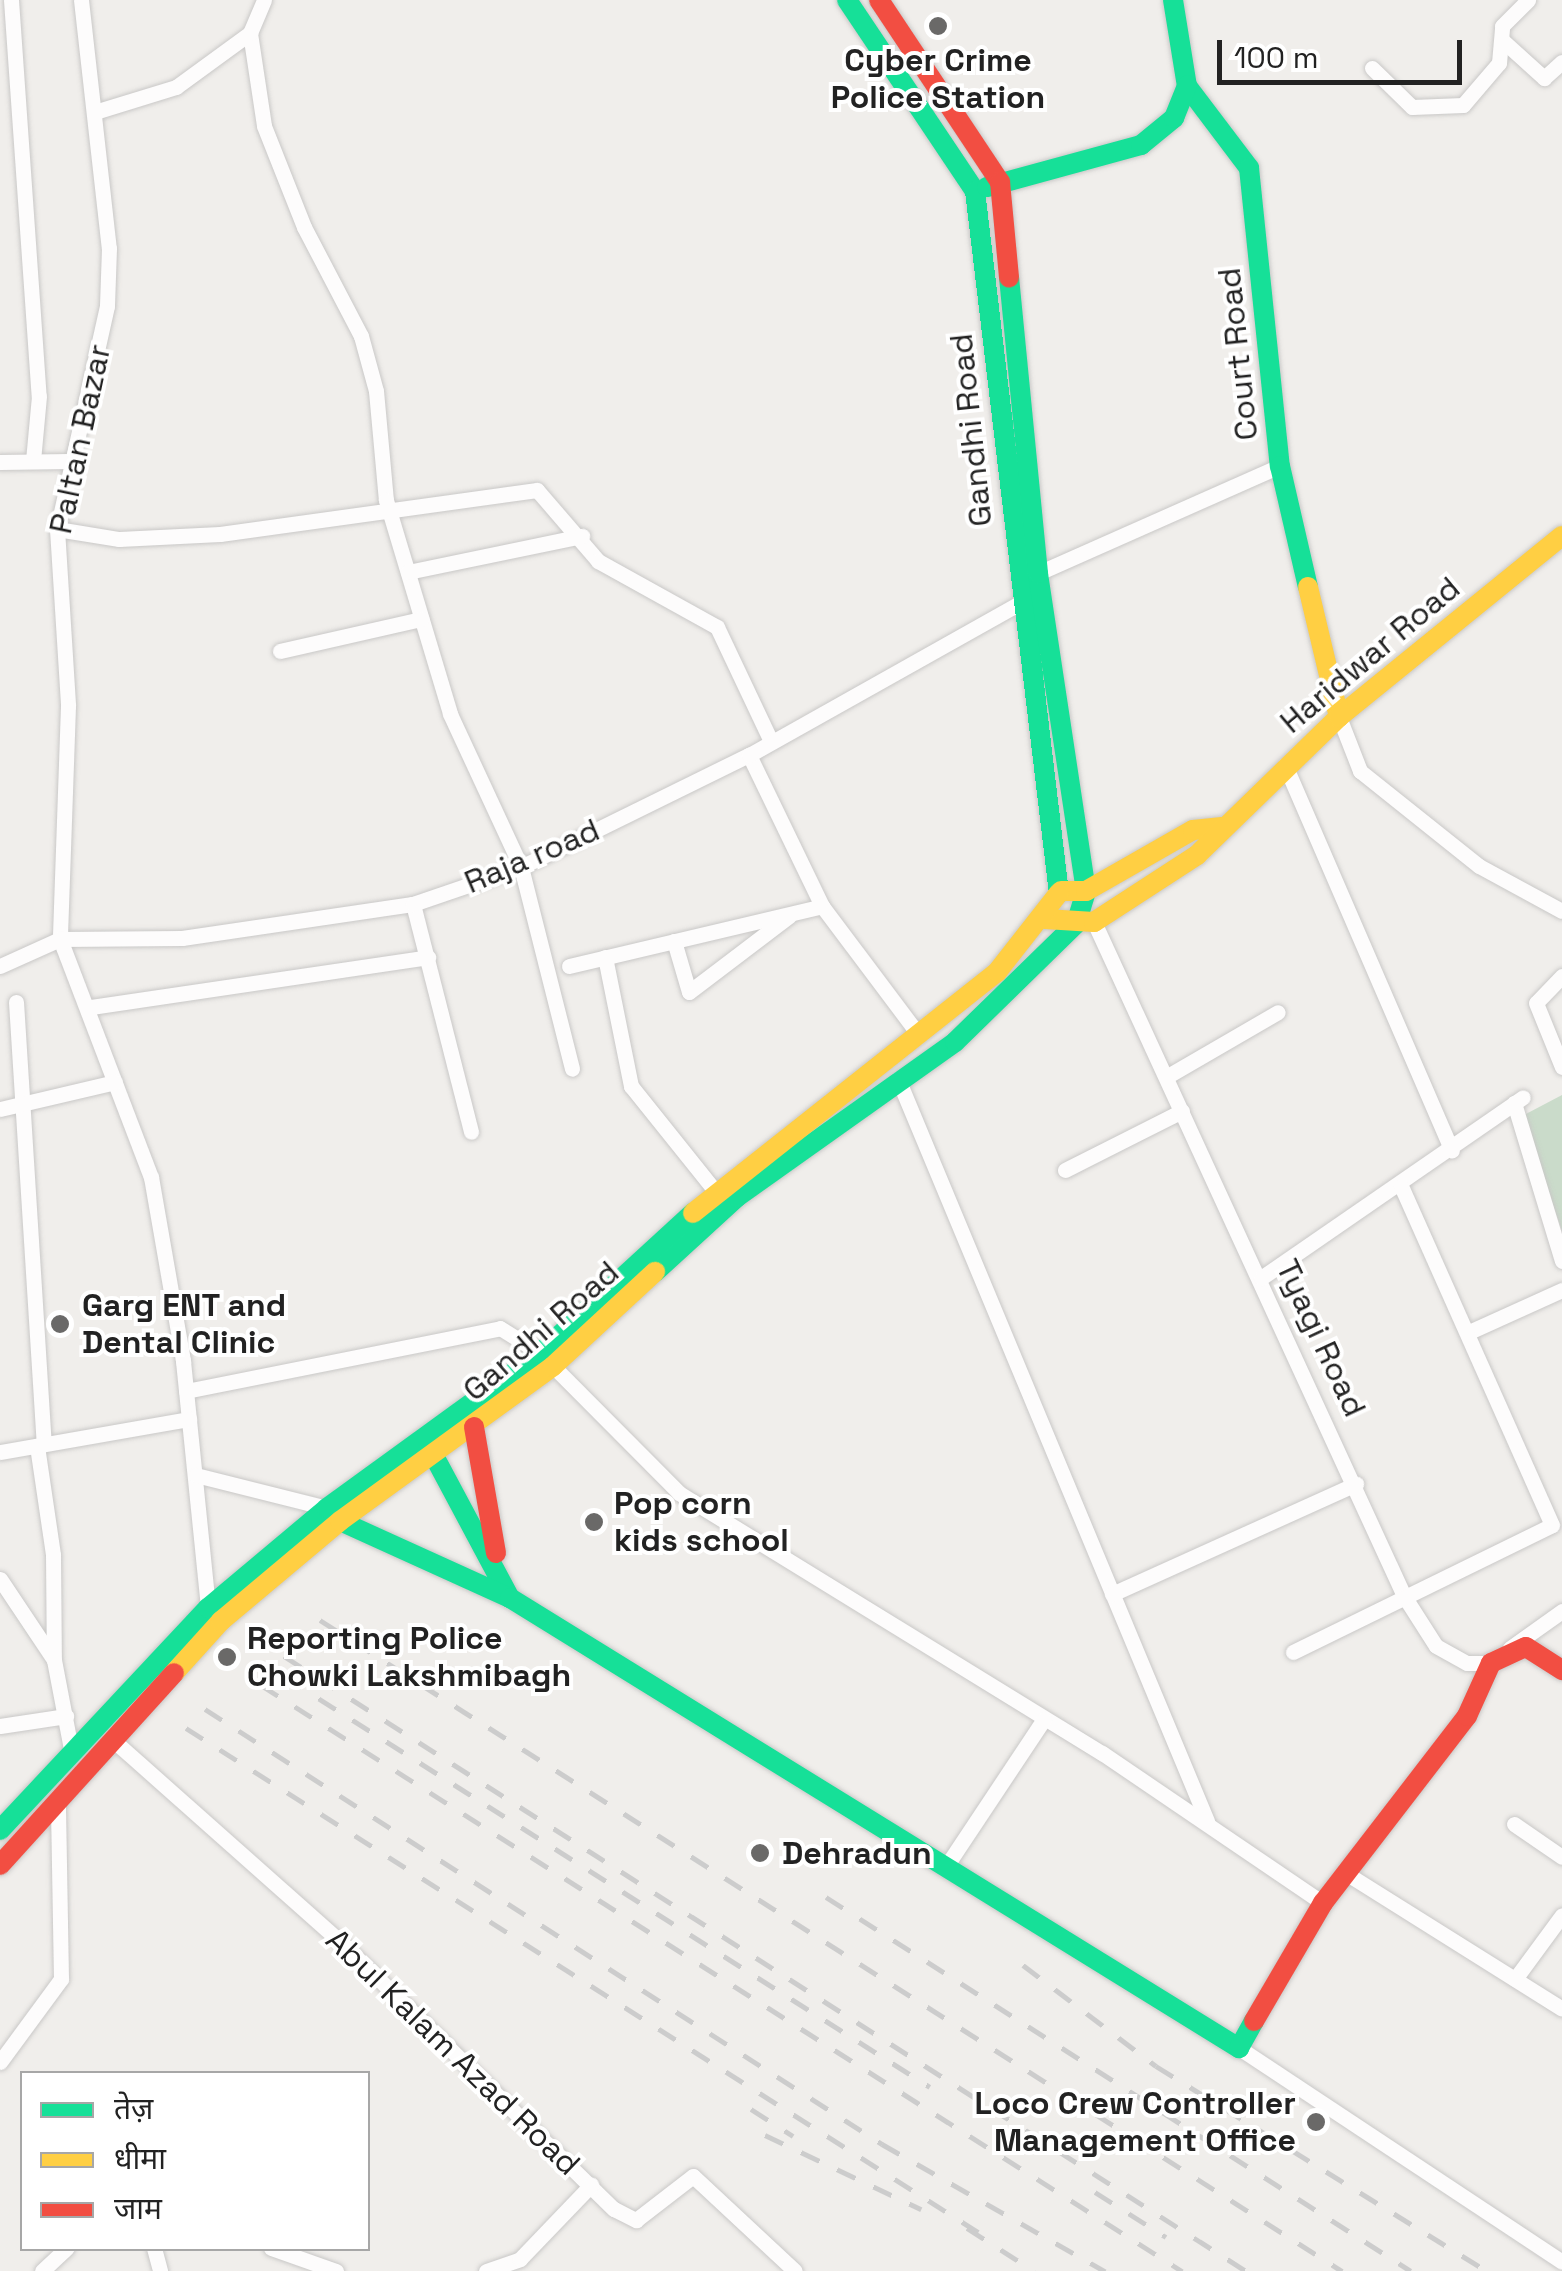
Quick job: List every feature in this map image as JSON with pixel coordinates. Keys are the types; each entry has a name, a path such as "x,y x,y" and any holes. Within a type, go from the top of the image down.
{"main road":[{"name":"Gandhi Road","path":"429,1448 474,1428 716,1192 997,972 1045,920 1061,891 1020,603 976,192 846,0"},
{"name":"Gandhi Road","path":"880,0 1000,182 1038,573 1086,891"},
{"name":"Court Road","path":"1173,0 1187,86 1249,168 1280,466 1339,717"},
{"path":"976,192 1140,144 1174,118 1187,86"},
{"name":"Haridwar Road","path":"1085,923 1197,855 1285,765 1339,717 1562,536"},
{"name":"Haridwar Road","path":"1086,891 1193,830 1222,827"},
{"path":"1045,920 1085,923 1086,891 1061,891"},
{"name":"Gandhi Road","path":"0,1830 208,1608 547,1359 736,1197 955,1042 1085,923"},
{"path":"474,1428 484,1514 510,1598"},
{"path":"429,1448 510,1598"},
{"name":"Gandhi Road","path":"0,1865 221,1621 334,1515"},
{"path":"334,1515 510,1598 948,1864 1239,2048 1322,1903 1466,1716 1491,1664 1510,1648 1537,1650 1562,1670"}],"street":[{"path":"11,0 40,396 33,460"},
{"name":"Paltan Bazar","path":"60,939 68,706 57,529 69,461 108,306 98,110 81,0"},
{"path":"264,0 250,33 264,126 304,227 361,336 376,391 389,510 450,714 521,867 572,1069"},
{"path":"1372,68 1412,108 1463,105 1498,64 1502,26 1528,0"},
{"path":"98,110 163,94 250,33"},
{"path":"1502,40 1544,78 1562,62"},
{"path":"0,462 69,461"},
{"path":"1038,573 1280,466"},
{"path":"57,529 119,539 204,535 537,490 582,536 598,561 717,628 771,741"},
{"path":"408,572 582,536"},
{"name":"Raja road","path":"0,966 60,939 182,938 413,904 521,867 749,755 1020,603"},
{"path":"280,651 421,619"},
{"path":"1339,717 1360,770 1480,866 1562,910"},
{"path":"749,755 822,906 919,1035"},
{"path":"1285,765 1452,1150"},
{"path":"413,904 470,1132"},
{"path":"569,966 822,906"},
{"path":"674,941 688,992 793,913"},
{"name":"Tyagi Road","path":"1085,923 1166,1077 1356,1484 1404,1596 1436,1646 1468,1664 1491,1664"},
{"path":"60,939 91,1007 151,1176 186,1391 208,1608"},
{"path":"91,1007 428,956"},
{"path":"604,956 632,1086 716,1192"},
{"path":"1562,976 1536,1003 1562,1067"},
{"path":"16,1002 18,1106 41,1445 53,1554 54,1660 71,1750"},
{"path":"1166,1077 1278,1012"},
{"path":"898,1080 1208,1821"},
{"path":"0,1110 115,1082"},
{"path":"1261,1278 1401,1186 1518,1100 1562,1260"},
{"path":"1065,1170 1182,1111"},
{"path":"1293,1652 1552,1525 1401,1186"},
{"path":"1469,1332 1562,1290"},
{"path":"186,1391 500,1328 547,1359 679,1492 1208,1821 1322,1903"},
{"path":"0,1452 189,1418"},
{"path":"196,1475 334,1515"},
{"path":"1112,1594 1356,1484"},
{"path":"0,1579 54,1660"},
{"path":"1510,1648 1562,1611"},
{"path":"0,1726 66,1716"},
{"path":"948,1864 1044,1719"},
{"name":"Abul Kalam Azad Road","path":"112,1739 346,1947 591,2185 636,2220 687,2177 700,2179 795,2271"},
{"path":"0,2062 61,1979 58,1797"},
{"path":"1514,1824 1562,1857"},
{"path":"1344,1872 1562,2009"},
{"path":"1515,1979 1562,1916"},
{"path":"1239,2048 1562,2262"},
{"path":"486,2271 520,2265 591,2185"},
{"path":"42,2271 64,2251"},
{"path":"279,2251 336,2271"}],"green space":[{"path":"1562,1095 1562,1231 1522,1116"}],"railway":[{"path":"320,1620 1342,2271"},
{"path":"284,1656 1246,2271"},
{"path":"285,1677 930,2087"},
{"path":"261,1685 1182,2271"},
{"path":"205,1709 882,2144 1105,2271"},
{"path":"186,1728 978,2232"},
{"path":"826,1897 1411,2271"},
{"path":"1023,1965 1156,2066 1487,2271"},
{"path":"751,2109 793,2136"},
{"path":"765,2135 921,2209"},
{"path":"1095,2192 1166,2237"},
{"path":"967,2228 1034,2271"}],"traffic: fast":[{"path":"847,0 975,191 1059,893"},
{"path":"1173,0 1187,86 1249,168 1280,466 1308,587"},
{"path":"987,187 1141,145 1174,118 1187,86"},
{"path":"655,1272 737,1197 955,1042 1076,924 1086,891 1038,573 1009,278"},
{"path":"0,1830 208,1608 327,1508 540,1353 693,1213"},
{"path":"426,1441 510,1598"},
{"path":"340,1521 510,1598 1239,2048 1254,2021"}],"traffic: slow":[{"path":"1045,919 1094,922 1197,855 1339,717 1562,536"},
{"path":"1308,587 1339,717"},
{"path":"1061,891 1086,891 1193,830 1222,827"},
{"path":"693,1213 997,972 1059,893"},
{"path":"174,1673 221,1621 340,1521 553,1366 655,1272"}],"traffic: jam":[{"path":"879,0 1000,182 1009,278"},
{"path":"474,1427 496,1553"},
{"path":"1254,2021 1323,1903 1467,1716 1491,1663 1526,1647 1562,1670"},
{"path":"0,1865 174,1673"}],"place":[{"name":"Cyber Crime Police Station","path":"938,26"},
{"name":"Garg ENT and Dental Clinic","path":"60,1324"},
{"name":"Pop corn kids school","path":"594,1522"},
{"name":"Reporting Police Chowki Lakshmibagh","path":"227,1657"},
{"name":"Dehradun","path":"760,1853"},
{"name":"Loco Crew Controller Management Office","path":"1316,2122"}]}
